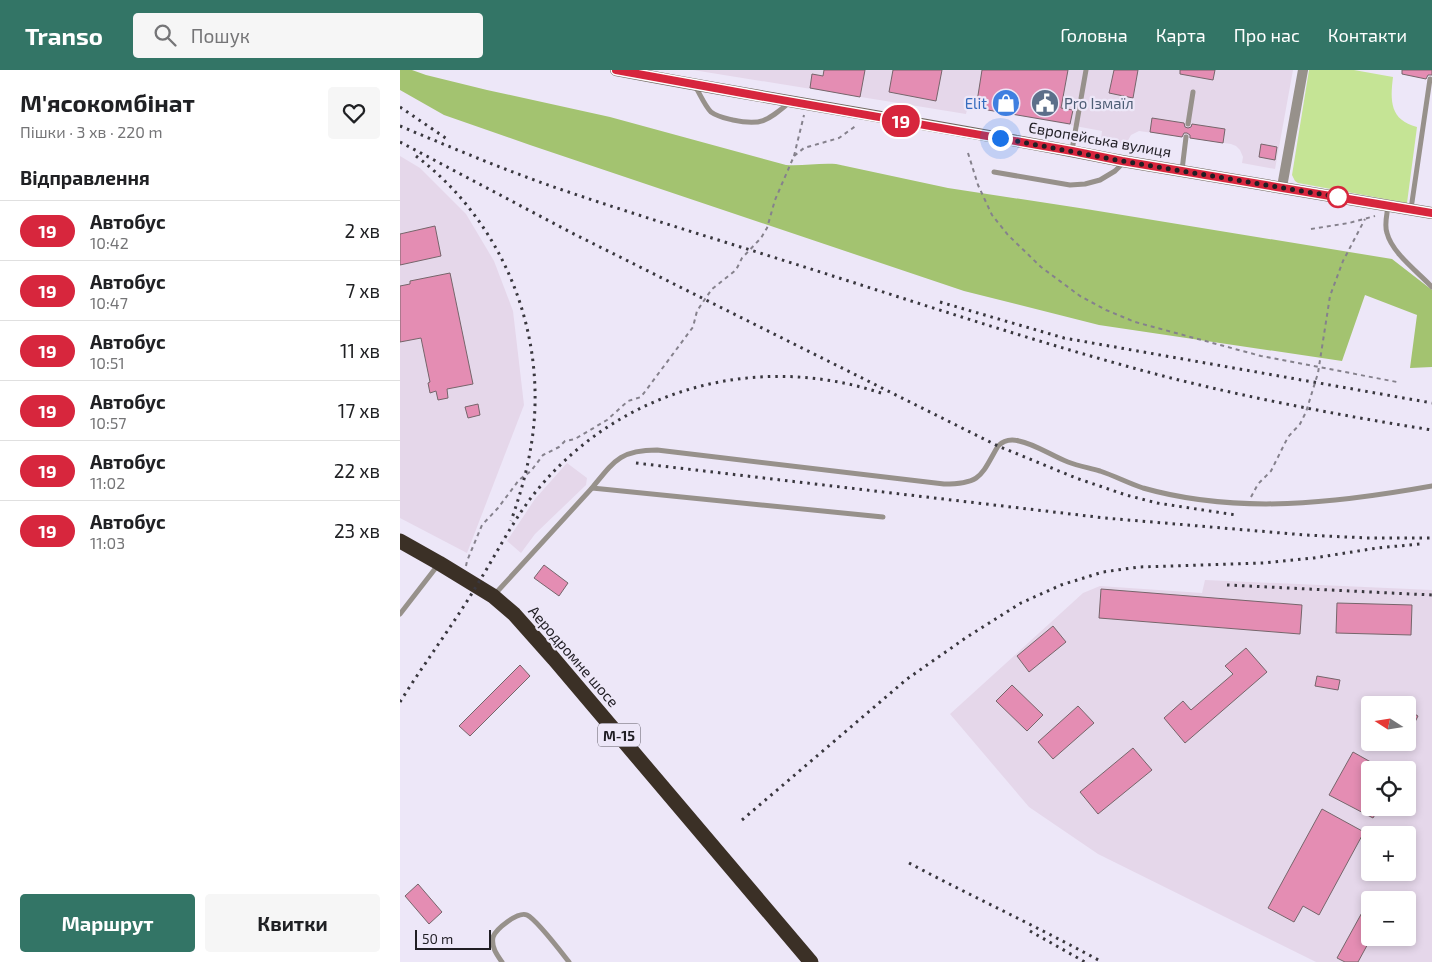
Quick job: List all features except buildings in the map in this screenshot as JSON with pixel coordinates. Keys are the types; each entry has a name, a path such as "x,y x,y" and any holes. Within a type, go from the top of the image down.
{"highway":[{"name":"Аеродромне шосе","path":"400,541 464,578 492,596 514,614 811,962"}],"main road":[{"name":"Європейська вулиця","path":"616,70 1122,161 1282,187 1387,209 1411,209 1432,213"}],"street":[{"path":"1282,187 1304,70"}],"lane":[{"path":"1072,151 1086,70"},
{"path":"1411,209 1430,79"},
{"path":"695,85 710,111 719,117 750,123 760,122 774,116 791,102"},
{"path":"1188,124 1193,92"},
{"path":"1182,170 1186,137"},
{"path":"994,172 1070,185 1085,184 1100,180 1115,171 1122,161"},
{"path":"1387,209 1387,234 1394,248 1432,287"},
{"path":"492,596 592,488 608,468 624,455 641,450 657,450 955,484 968,483 975,480 982,475 1002,442 1018,440 1069,462 1102,472 1134,485 1191,498 1218,501 1249,504 1293,504 1432,486"},
{"path":"592,488 883,517"},
{"path":"400,614 439,563"},
{"path":"502,962 494,949 493,937 497,931 516,916 526,914 569,962"}],"path":[{"path":"464,578 467,561 482,525 498,508 519,480 532,471 543,455 565,442 576,439 608,420 628,401 641,397 693,327 697,311 705,299 712,290 736,270 742,258 761,238 767,228 775,200 794,156 805,112"},
{"path":"794,156 804,148 838,138 870,115"},
{"path":"968,153 978,185 992,214 1008,235 1041,267 1080,296 1106,310 1136,322 1261,356 1397,382"},
{"path":"1312,230 1365,219 1387,209"},
{"path":"1250,502 1258,484 1269,474 1288,437 1303,419 1306,412 1319,368 1330,296 1343,261 1365,219"}],"shaded area":[{"path":"693,70 1293,70 1275,169 1242,163 1243,157 1240,150 1231,144 1139,131 1131,135 1126,144 1101,139 1102,131 968,106 966,114"},
{"path":"400,156 420,168 466,214 494,261 513,311 524,405 467,553 400,518"},
{"path":"567,463 587,478 586,485 535,534 521,553 507,541 535,499"},
{"path":"1205,580 1432,590 1432,962 1316,962 1098,854 1029,807 950,714 1083,593 1100,586 1202,593"}],"green space":[{"path":"400,70 412,70 487,90 610,117 786,165 836,164 948,188 1392,259 1432,290 1432,367 1410,368 1417,315 1365,295 1342,361 1099,325 964,291 444,115 400,90"},
{"path":"1309,70 1354,70 1393,77 1392,102 1394,108 1401,120 1417,127 1407,203 1295,181 1292,175"}],"railway":[{"path":"400,107 447,139"},
{"path":"400,126 551,186 946,312 1078,352 1233,393 1332,413 1432,430"},
{"path":"400,142 572,233 998,446 1076,478 1126,495 1157,503 1236,515"},
{"path":"416,156 448,184 475,215 497,250 515,288 527,327 534,368 535,410 530,452 511,521"},
{"path":"940,302 1064,338 1432,403"},
{"path":"400,702 468,600 529,500 572,454 610,426 651,403 694,388 740,379 787,376 834,381 881,393"},
{"path":"636,463 1105,518 1305,535 1368,538 1432,538"},
{"path":"742,820 907,679 967,637 1021,603 1061,585 1103,572 1139,567 1264,563 1420,544"},
{"path":"1227,585 1432,595"},
{"path":"909,863 1102,962"},
{"path":"1030,931 1085,962"}],"bus line":[{"name":"19","path":"616,70 1122,161 1432,213"}],"place":[{"name":"Elit","path":"1006,103"},
{"name":"Pro Ізмаїл","path":"1045,103"}],"route":[{"path":"1000,138 1122,161 1338,197"}]}
